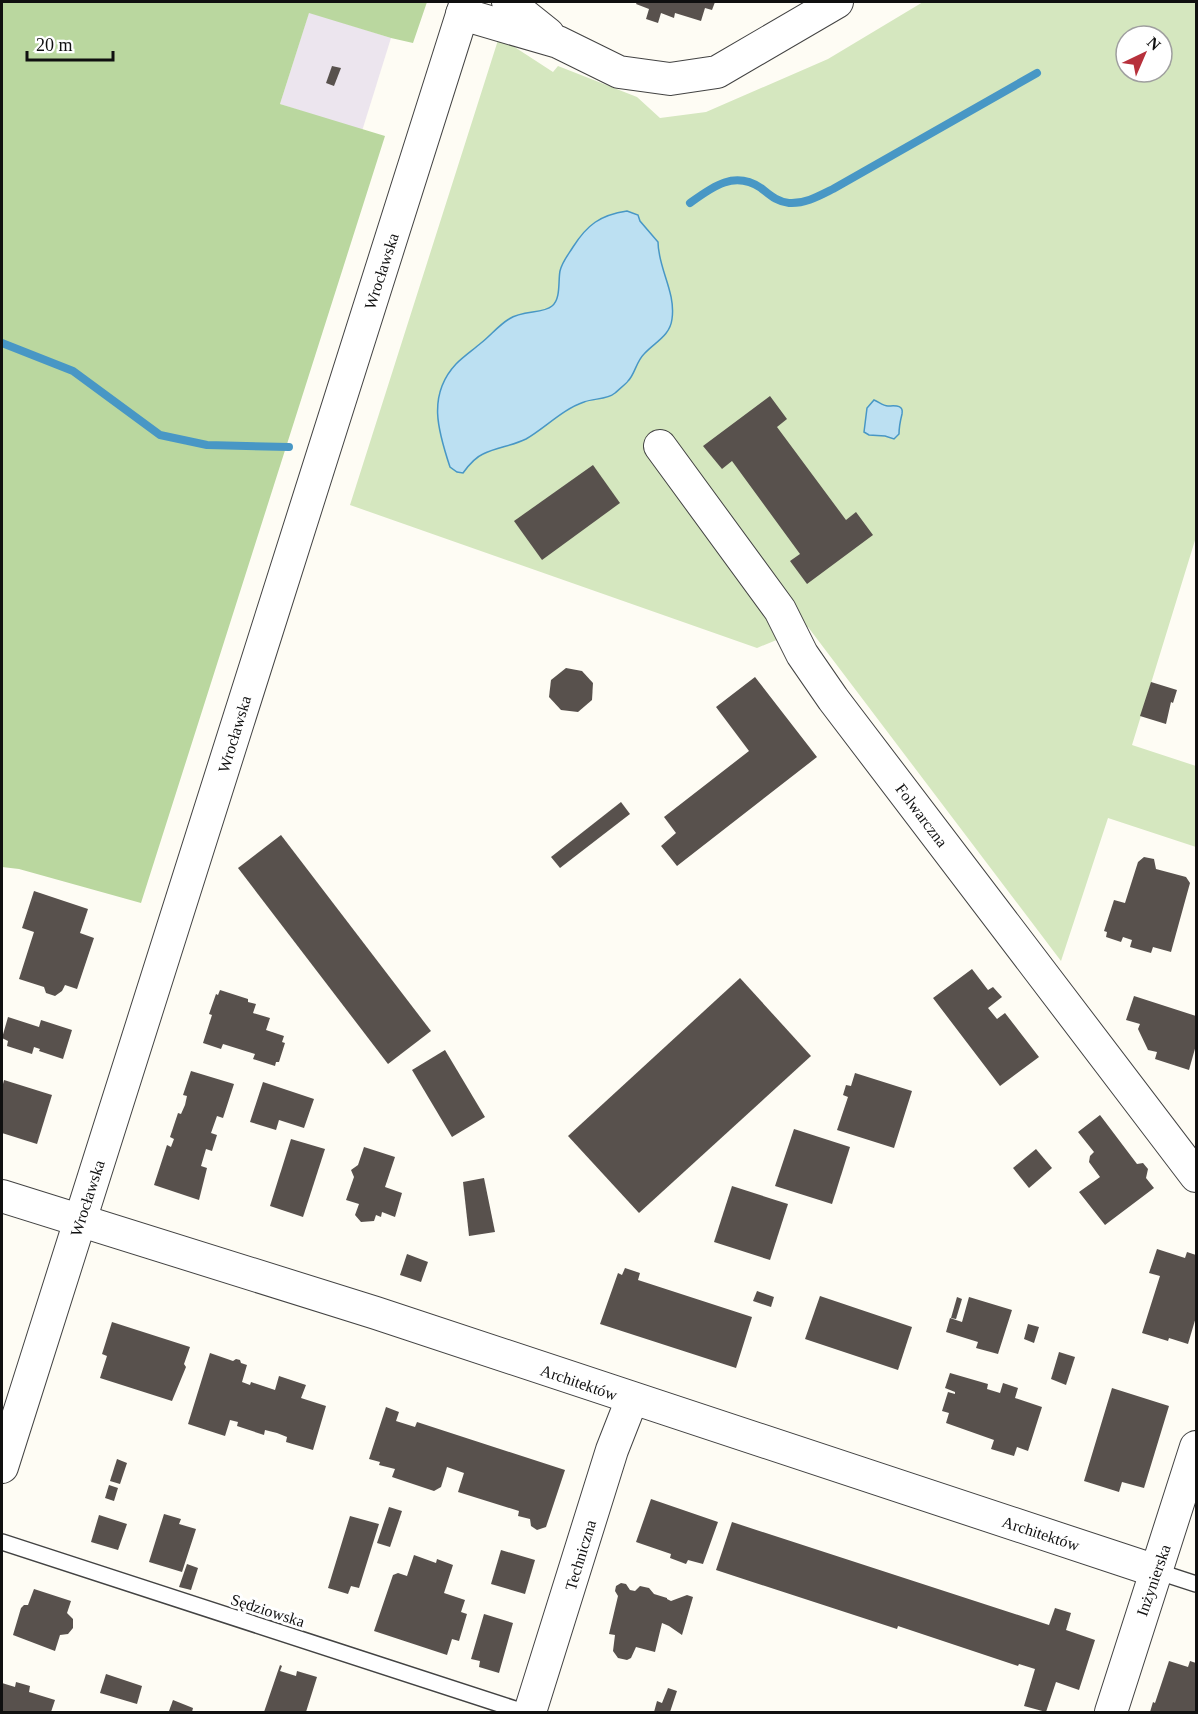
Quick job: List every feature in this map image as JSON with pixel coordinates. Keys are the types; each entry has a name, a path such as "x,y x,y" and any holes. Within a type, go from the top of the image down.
{"street":[{"path":"508,2 558,42"},
{"path":"464,8 558,42 619,72 670,79 717,72 837,2"},
{"name":"Wrocławska","path":"2,1467 464,8"},
{"name":"Folwarczna","path":"660,446 780,610 802,654 833,699 1197,1176"},
{"name":"Architektów","path":"2,1196 376,1313 1156,1571"},
{"name":"Techniczna","path":"530,1713 612,1450 632,1399"},
{"name":"Inżynierska","path":"1111,1713 1197,1447"}],"lane":[{"name":"Sędziowska","path":"2,1542 524,1713"},
{"path":"1156,1571 1197,1584"}],"shaded area":[{"path":"309,12 391,38 362,131 280,104"}],"green space":[{"path":"2,2 427,2 413,43 309,13 280,104 385,136 141,903 19,869 2,867"},
{"path":"923,2 1196,2 1196,537 1132,745 1196,766 1196,847 1108,818 1061,961 808,627 757,648 350,505 499,37 553,72 558,66 637,97 660,118 706,112 828,59"}],"water":[{"path":"627,211 638,215 640,221 658,242 672,299 672,319 668,330 641,357 627,382 612,395 576,405 526,439 483,454 474,460 463,473 457,472 450,467 439,427 438,401 447,376 459,361 509,319 552,306 558,294 561,268 578,239 602,218"},
{"path":"874,400 902,409 899,434 894,439 864,432 867,408"}],"building":[{"path":"637,2 715,2 712,10 705,8 701,21 675,13 674,18 661,13 658,23 646,19 649,9 636,4"},
{"path":"332,66 341,68 334,86 326,83"},
{"path":"770,396 787,419 777,427 846,520 856,512 873,535 807,584 790,561 800,554 732,461 722,469 703,446"},
{"path":"593,465 620,503 542,560 514,521"},
{"path":"566,668 582,671 593,683 592,700 578,712 561,710 549,697 551,680"},
{"path":"755,677 817,757 677,866 661,846 676,833 664,817 749,751 716,707"},
{"path":"1151,682 1177,690 1173,703 1171,702 1166,724 1140,716"},
{"path":"621,802 630,814 560,868 551,857"},
{"path":"281,835 431,1031 388,1064 238,868"},
{"path":"1144,857 1154,859 1156,869 1186,877 1190,883 1171,952 1153,947 1151,953 1130,947 1132,940 1123,937 1121,942 1106,937 1107,932 1104,931 1114,900 1125,903 1138,862"},
{"path":"34,891 88,909 80,933 94,938 77,989 65,985 62,991 55,996 46,993 44,987 19,979 34,932 22,928"},
{"path":"972,969 988,990 993,987 1002,997 988,1008 997,1019 1005,1013 1039,1057 1000,1086 933,998"},
{"path":"740,978 811,1056 639,1213 568,1136"},
{"path":"220,990 256,1004 253,1013 270,1018 266,1030 284,1036 282,1042 285,1043 279,1062 276,1062 275,1066 253,1059 255,1054 223,1044 221,1049 203,1043 212,1015 209,1014 216,994 218,995"},
{"path":"1134,996 1196,1016 1196,1045 1189,1070 1155,1059 1157,1052 1148,1050 1138,1029 1140,1024 1126,1020"},
{"path":"8,1017 39,1027 41,1020 72,1030 63,1059 34,1047 32,1054 7,1046 8,1041 2,1038"},
{"path":"445,1050 485,1117 452,1137 412,1070"},
{"path":"191,1071 234,1084 223,1118 217,1116 211,1133 217,1135 212,1151 206,1149 201,1166 207,1168 199,1200 154,1185 167,1145 171,1147 174,1139 170,1137 178,1113 181,1114 185,1105 187,1096 183,1095"},
{"path":"855,1073 912,1091 894,1148 837,1130 848,1097 843,1095 846,1085 851,1086"},
{"path":"4,1080 52,1095 37,1144 2,1133"},
{"path":"263,1082 314,1099 304,1128 279,1120 276,1130 250,1122"},
{"path":"1100,1115 1137,1164 1143,1163 1148,1169 1146,1178 1154,1188 1105,1225 1079,1192 1100,1177 1089,1162 1094,1152 1078,1132"},
{"path":"794,1129 850,1147 832,1204 775,1186"},
{"path":"291,1139 325,1149 303,1217 270,1206"},
{"path":"364,1147 395,1157 385,1187 402,1193 395,1217 382,1212 381,1217 376,1215 374,1221 361,1222 355,1215 359,1204 346,1200 354,1177 351,1170 358,1165"},
{"path":"1036,1149 1052,1168 1029,1188 1013,1168"},
{"path":"484,1178 495,1232 469,1236 463,1182"},
{"path":"732,1186 788,1204 770,1260 714,1242"},
{"path":"1157,1249 1185,1258 1187,1252 1196,1255 1196,1317 1188,1344 1142,1333 1160,1276 1149,1273"},
{"path":"407,1254 428,1262 421,1282 400,1275"},
{"path":"625,1268 640,1273 638,1280 752,1317 736,1368 600,1324 618,1273 622,1275"},
{"path":"757,1291 774,1297 771,1307 753,1301"},
{"path":"820,1296 912,1327 898,1370 805,1339"},
{"path":"957,1297 962,1299 956,1319 951,1318"},
{"path":"969,1297 1012,1310 998,1354 976,1348 978,1342 946,1332 950,1318 962,1322"},
{"path":"112,1322 190,1347 184,1364 186,1367 172,1401 100,1378 107,1356 102,1354"},
{"path":"1028,1324 1039,1327 1034,1343 1024,1339"},
{"path":"1059,1352 1075,1357 1066,1385 1051,1379"},
{"path":"210,1353 233,1361 240,1360 241,1363 247,1365 242,1382 250,1385 251,1382 275,1390 279,1376 306,1385 301,1398 326,1406 313,1450 286,1442 287,1437 277,1433 265,1430 264,1435 237,1426 238,1422 230,1420 225,1436 188,1424"},
{"path":"950,1373 988,1384 987,1389 1000,1393 1003,1383 1018,1388 1015,1398 1042,1407 1028,1451 1017,1447 1014,1456 991,1449 994,1440 946,1423 949,1413 942,1411 948,1392 955,1394 945,1388"},
{"path":"1112,1388 1169,1406 1144,1488 1122,1482 1119,1492 1084,1481"},
{"path":"386,1407 399,1412 396,1421 415,1427 417,1422 565,1470 546,1527 537,1530 531,1526 530,1519 518,1516 519,1511 458,1492 464,1473 447,1467 441,1487 434,1491 392,1477 395,1469 379,1465 380,1462 369,1459"},
{"path":"117,1459 127,1463 120,1484 110,1481"},
{"path":"109,1485 118,1488 114,1501 105,1498"},
{"path":"651,1499 718,1522 703,1564 688,1560 686,1564 670,1558 671,1554 636,1542"},
{"path":"389,1507 402,1511 390,1547 377,1543"},
{"path":"164,1514 181,1519 179,1524 196,1529 182,1572 149,1562"},
{"path":"99,1515 127,1524 118,1550 91,1542"},
{"path":"350,1516 379,1524 359,1588 351,1586 348,1594 328,1588"},
{"path":"732,1522 1049,1625 1055,1608 1071,1613 1066,1630 1095,1640 1079,1690 1056,1682 1046,1712 1024,1706 1035,1669 1019,1664 1018,1666 898,1626 897,1629 716,1570"},
{"path":"501,1550 535,1560 525,1594 491,1584"},
{"path":"414,1555 436,1563 437,1559 453,1565 444,1593 465,1600 461,1612 467,1614 459,1641 452,1639 447,1655 374,1631 393,1575 398,1573 407,1576"},
{"path":"187,1564 198,1568 191,1590 179,1587"},
{"path":"621,1583 635,1591 640,1586 649,1588 654,1594 671,1601 687,1595 693,1597 682,1635 662,1623 655,1652 636,1647 631,1658 627,1660 618,1658 613,1651 615,1635 609,1634 618,1596 615,1591 616,1586"},
{"path":"34,1589 71,1601 67,1613 73,1619 73,1628 68,1634 60,1635 55,1651 13,1635 21,1608 28,1605"},
{"path":"484,1614 513,1623 499,1673 479,1667 480,1661 471,1659"},
{"path":"1169,1661 1188,1667 1190,1661 1196,1663 1196,1712 1150,1712"},
{"path":"280,1665 282,1666 280,1671 296,1676 297,1671 317,1677 306,1712 264,1712"},
{"path":"106,1674 142,1686 137,1704 100,1693"},
{"path":"16,1682 30,1686 29,1692 55,1700 51,1712 2,1712 2,1683 15,1687"},
{"path":"668,1688 677,1691 670,1712 654,1712 657,1701 662,1703"},
{"path":"173,1700 193,1708 192,1712 169,1711"}],"waterway":[{"path":"690,203 715,186 742,180 761,188 781,201 795,203 812,199 1037,73"},
{"path":"2,343 73,371 160,435 207,445 289,447"}]}
